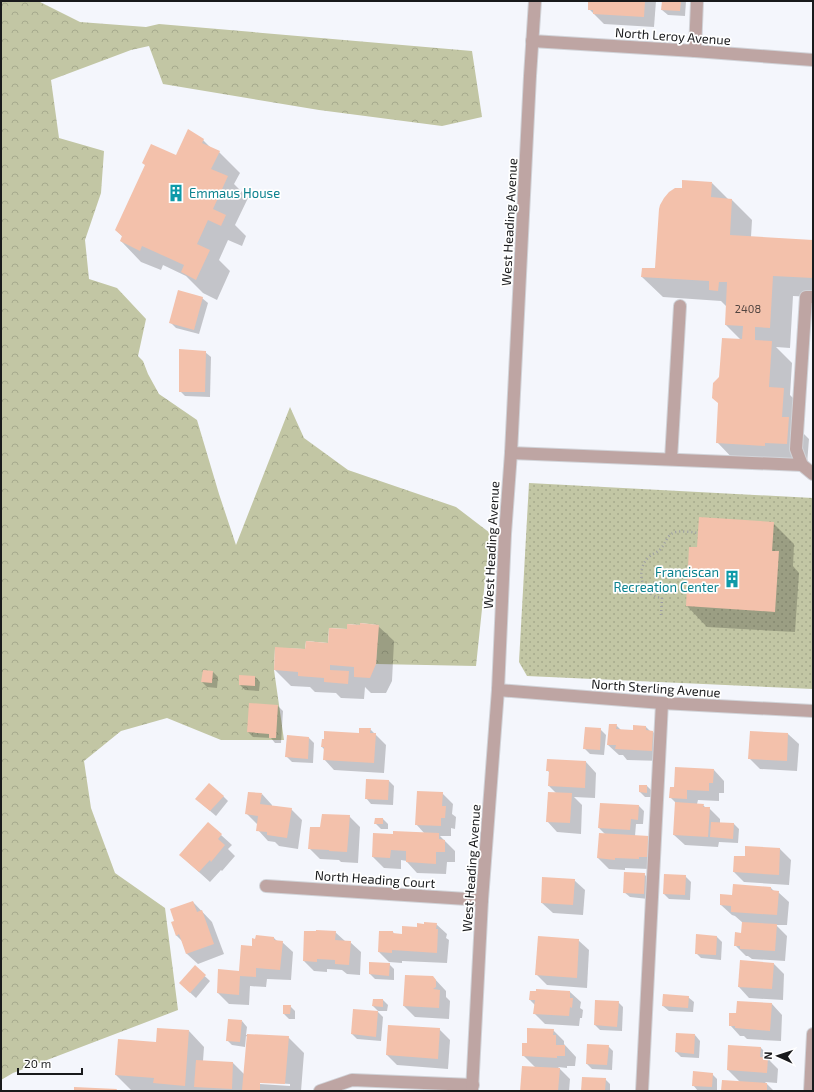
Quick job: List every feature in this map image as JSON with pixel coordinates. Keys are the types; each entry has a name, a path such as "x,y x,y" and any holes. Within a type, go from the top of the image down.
{"street":[{"name":"West Heading Avenue","path":"473,1088 482,900 498,690 535,1"},
{"path":"695,51 698,1"},
{"name":"North Leroy Avenue","path":"532,41 813,60"},
{"path":"813,297 806,297 796,449 802,465 813,474"},
{"path":"671,459 680,306"},
{"path":"511,453 802,465"},
{"name":"North Sterling Avenue","path":"498,690 662,703 813,711"},
{"path":"642,1091 662,703"},
{"name":"North Heading Court","path":"266,886 482,900"},
{"path":"810,1091 813,1034"},
{"path":"320,1091 352,1080 473,1088"}],"path":[{"path":"661,615 662,598 652,595 643,584 641,578 643,565 649,556 657,552 662,547 669,535 675,532 698,533"}],"green space":[{"path":"1,1 38,1 80,22 146,27 159,24 472,51 482,117 442,126 319,110 163,84 149,46 131,50 51,80 59,138 104,151 101,193 85,240 89,279 117,288 146,319 138,356 143,361 159,394 197,420 236,545 290,407 304,438 348,470 456,507 490,533 476,666 376,664 378,625 360,623 360,625 348,624 347,629 329,628 328,643 306,641 305,649 275,648 274,670 284,740 221,740 167,718 121,731 84,761 91,808 115,873 165,908 178,1010 13,1073 1,1080"},
{"path":"529,483 813,498 813,689 527,676 519,662"}],"building":[{"path":"588,1 645,1 644,17 593,14 593,10 588,10"},
{"path":"662,1 681,1 680,11 661,10"},
{"name":"Emmaus House","path":"188,129 204,139 202,143 220,151 211,169 228,176 213,209 226,215 221,226 208,220 197,244 210,250 196,280 181,272 184,265 142,246 140,251 120,241 122,236 115,230 145,165 142,163 151,144 176,155"},
{"path":"682,180 712,182 711,197 732,199 730,235 813,240 813,278 773,276 770,328 755,327 755,340 772,341 769,387 784,388 782,417 789,417 787,444 765,443 765,446 716,443 718,403 712,398 713,383 719,377 722,338 742,339 743,326 725,325 727,282 719,282 718,291 709,290 709,281 641,277 642,268 655,268 660,205 669,192 675,188 682,188"},
{"path":"178,290 203,297 194,330 169,323"},
{"path":"179,349 206,351 205,392 179,392"},
{"name":"Franciscan Recreation Center","path":"699,517 774,522 772,551 779,551 775,612 686,606 689,547 697,547"},
{"path":"360,623 379,625 376,664 370,678 354,677 354,667 330,665 330,670 349,671 348,684 324,682 324,678 298,676 298,672 274,670 275,647 305,649 306,641 328,643 329,628 347,629 347,624 360,625"},
{"path":"203,670 213,671 212,683 201,682"},
{"path":"239,675 255,676 255,686 239,685"},
{"path":"249,703 278,705 276,738 269,738 269,734 247,732"},
{"path":"609,724 617,724 616,729 633,730 633,725 646,726 646,730 653,731 652,751 615,749 616,745 607,745"},
{"path":"585,727 601,728 600,750 583,749"},
{"path":"359,728 371,728 370,733 376,733 374,763 323,760 324,747 321,747 322,739 324,739 324,731 359,733"},
{"path":"750,731 788,733 787,761 748,759"},
{"path":"287,735 309,737 308,759 285,757"},
{"path":"547,759 586,761 585,788 548,786 549,771 546,771"},
{"path":"675,767 714,769 713,783 709,783 709,791 687,790 687,799 669,798 670,787 674,787"},
{"path":"366,779 389,780 388,800 365,799"},
{"path":"209,783 224,796 210,811 195,799"},
{"path":"639,785 647,785 647,793 639,792"},
{"path":"417,791 443,792 442,806 446,806 445,818 441,818 441,826 415,825"},
{"path":"248,792 262,793 260,804 292,808 287,838 267,835 267,832 256,831 258,816 245,814"},
{"path":"548,792 572,793 570,823 546,822"},
{"path":"675,802 704,804 703,807 710,807 708,837 673,835"},
{"path":"600,803 639,805 638,820 631,819 630,830 598,828"},
{"path":"322,814 350,815 347,852 308,849 310,827 320,827"},
{"path":"375,818 383,818 383,824 374,824"},
{"path":"208,822 222,834 218,839 225,845 211,862 210,860 199,872 179,855"},
{"path":"711,822 734,823 733,839 710,837"},
{"path":"393,831 439,833 439,839 445,840 445,852 436,852 436,864 406,862 406,851 391,850 390,858 372,857 373,833 393,834"},
{"path":"599,833 649,836 648,857 639,857 639,859 615,858 615,860 597,858"},
{"path":"745,846 780,848 779,875 733,872 734,856 745,856"},
{"path":"624,872 645,873 644,894 623,893"},
{"path":"664,874 686,875 685,895 663,894"},
{"path":"542,877 575,879 573,905 541,903"},
{"path":"733,884 771,887 771,890 779,891 777,915 731,912 731,906 720,905 720,894 732,895"},
{"path":"193,901 197,912 202,910 214,944 186,954 179,934 176,936 171,922 174,921 170,909"},
{"path":"424,922 437,923 437,953 392,950 392,953 378,952 379,931 393,931 393,933 402,934 402,926 417,927 417,923 424,924"},
{"path":"742,922 777,924 775,951 740,949 740,946 734,946 735,932 741,933"},
{"path":"304,931 336,931 335,940 351,941 349,965 335,964 335,960 317,959 317,962 303,961"},
{"path":"696,934 717,936 716,955 695,954"},
{"path":"256,935 274,937 274,940 283,941 280,970 256,968 256,977 240,976 239,995 217,993 218,969 239,971 241,945 252,946 252,938 255,939"},
{"path":"538,936 579,939 577,978 535,975"},
{"path":"740,960 774,963 772,989 738,987"},
{"path":"369,962 390,963 389,976 369,974"},
{"path":"195,965 206,975 190,993 179,983"},
{"path":"405,975 433,976 436,980 436,987 433,989 440,990 439,1008 403,1006"},
{"path":"536,989 570,991 570,998 573,998 569,1016 533,1014 535,1000 529,1000 530,991 536,991"},
{"path":"663,994 689,996 688,1008 662,1006"},
{"path":"373,999 383,999 383,1007 372,1006"},
{"path":"595,1000 619,1001 617,1027 594,1025"},
{"path":"737,1001 772,1003 770,1031 735,1028 735,1026 729,1026 729,1013 736,1013"},
{"path":"283,1005 291,1005 290,1014 283,1014"},
{"path":"353,1009 378,1011 376,1037 351,1034"},
{"path":"228,1019 242,1020 240,1042 226,1041"},
{"path":"388,1025 440,1028 438,1059 386,1055"},
{"path":"157,1028 189,1030 185,1086 153,1083 154,1078 115,1075 118,1039 156,1042"},
{"path":"527,1028 554,1029 553,1035 556,1035 556,1045 565,1045 565,1056 557,1056 557,1058 522,1056 522,1043 527,1043"},
{"path":"676,1033 695,1034 694,1054 675,1052"},
{"path":"247,1034 289,1036 285,1084 260,1083 260,1091 242,1090"},
{"path":"587,1044 609,1045 607,1065 586,1064"},
{"path":"728,1045 761,1047 760,1057 768,1058 767,1073 727,1070"},
{"path":"196,1060 233,1062 232,1089 194,1087"},
{"path":"522,1066 560,1068 558,1091 520,1091"},
{"path":"693,1071 713,1073 712,1087 692,1086"},
{"path":"582,1077 606,1078 605,1091 581,1091"},
{"path":"722,1080 767,1083 767,1091 721,1091"},
{"path":"74,1087 117,1089 116,1091 74,1091"}],"place":[{"name":"Emmaus House","path":"176,193"},
{"name":"Franciscan Recreation Center","path":"732,579"}]}
